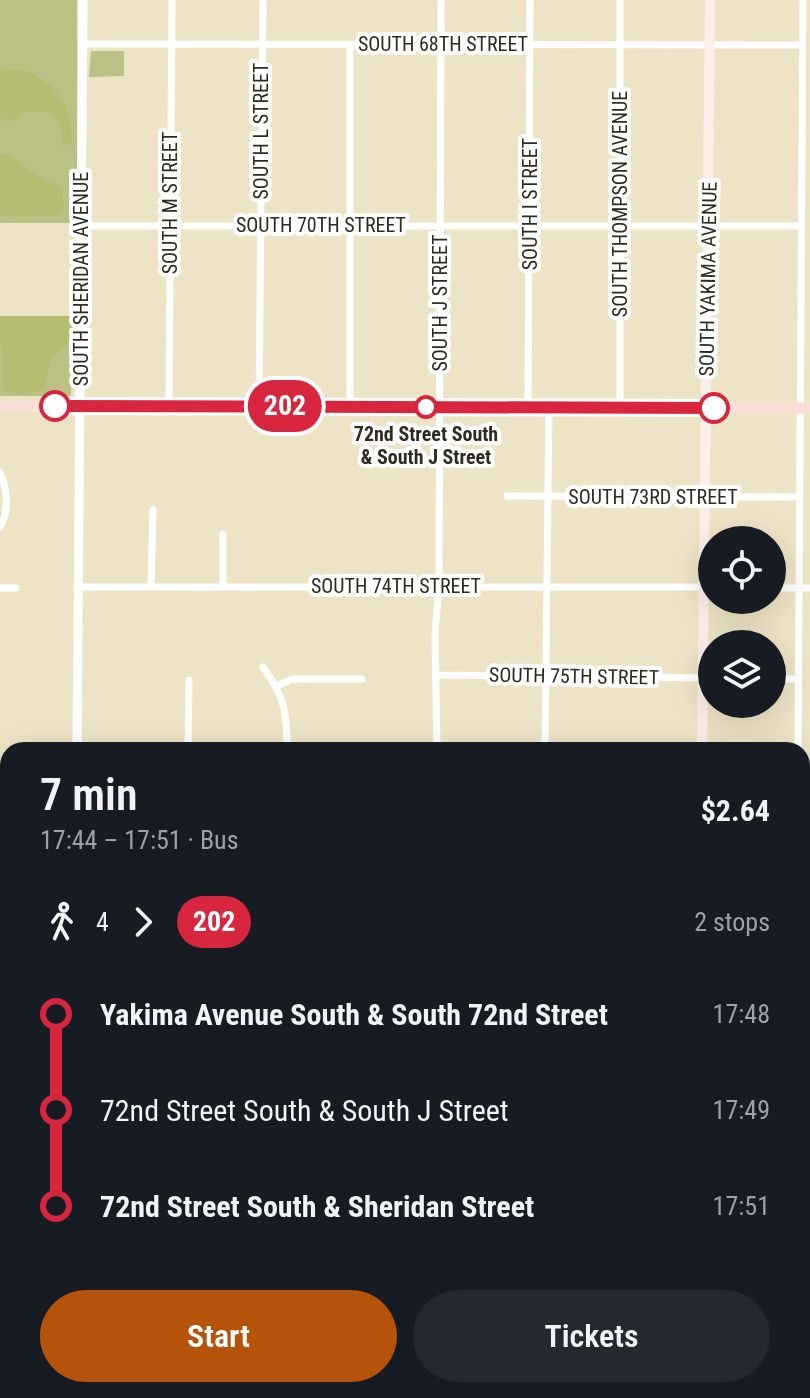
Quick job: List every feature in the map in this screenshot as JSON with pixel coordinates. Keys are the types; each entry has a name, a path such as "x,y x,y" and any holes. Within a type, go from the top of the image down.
{"main road":[{"name":"SOUTH YAKIMA AVENUE","path":"707,526 710,0"},
{"path":"0,406 805,408"},
{"name":"SOUTH YAKIMA AVENUE","path":"703,742 704,718"}],"street":[{"name":"SOUTH SHERIDAN AVENUE","path":"77,742 83,0"},
{"name":"SOUTH M STREET","path":"169,406 172,0"},
{"name":"SOUTH L STREET","path":"259,406 263,0"},
{"name":"SOUTH J STREET","path":"437,742 435,634 439,585 441,0"},
{"name":"SOUTH I STREET","path":"528,407 530,0"},
{"name":"SOUTH THOMPSON AVENUE","path":"620,0 620,408"},
{"path":"798,742 799,497 805,408 801,226 806,197 803,0"},
{"name":"SOUTH 68TH STREET","path":"83,44 803,45"},
{"path":"350,44 350,407"},
{"name":"SOUTH 70TH STREET","path":"81,226 801,226"},
{"path":"545,742 549,407"},
{"path":"0,472 6,502 5,519 0,527"},
{"name":"SOUTH 73RD STREET","path":"507,496 799,497"},
{"path":"151,587 153,510"},
{"path":"223,534 223,587"},
{"name":"SOUTH 74TH STREET","path":"80,587 698,587"},
{"path":"0,588 16,588"},
{"path":"786,588 810,588"},
{"path":"263,667 277,686 285,711 287,742"},
{"name":"SOUTH 75TH STREET","path":"436,675 698,678"},
{"path":"277,686 292,679 362,679"},
{"path":"786,679 798,679"},
{"path":"188,742 189,680"}],"green space":[{"path":"0,0 77,0 77,223 0,223"},
{"path":"91,51 124,51 124,76 89,77"},
{"path":"5,68 33,74 55,90 68,114 72,142 63,146 60,121 47,111 24,112 9,122 0,117 0,71"},
{"path":"0,154 7,154 39,177 62,188 63,207 58,216 6,217 0,213"},
{"path":"0,316 74,316 71,396 0,396"},
{"path":"0,316 74,316 71,341 50,361 44,389 18,394 3,389 4,354 0,345"}],"bus line":[{"name":"202","path":"55,406 714,408"}],"place":[{"name":"72nd Street South & South J Street","path":"426,407"}]}
